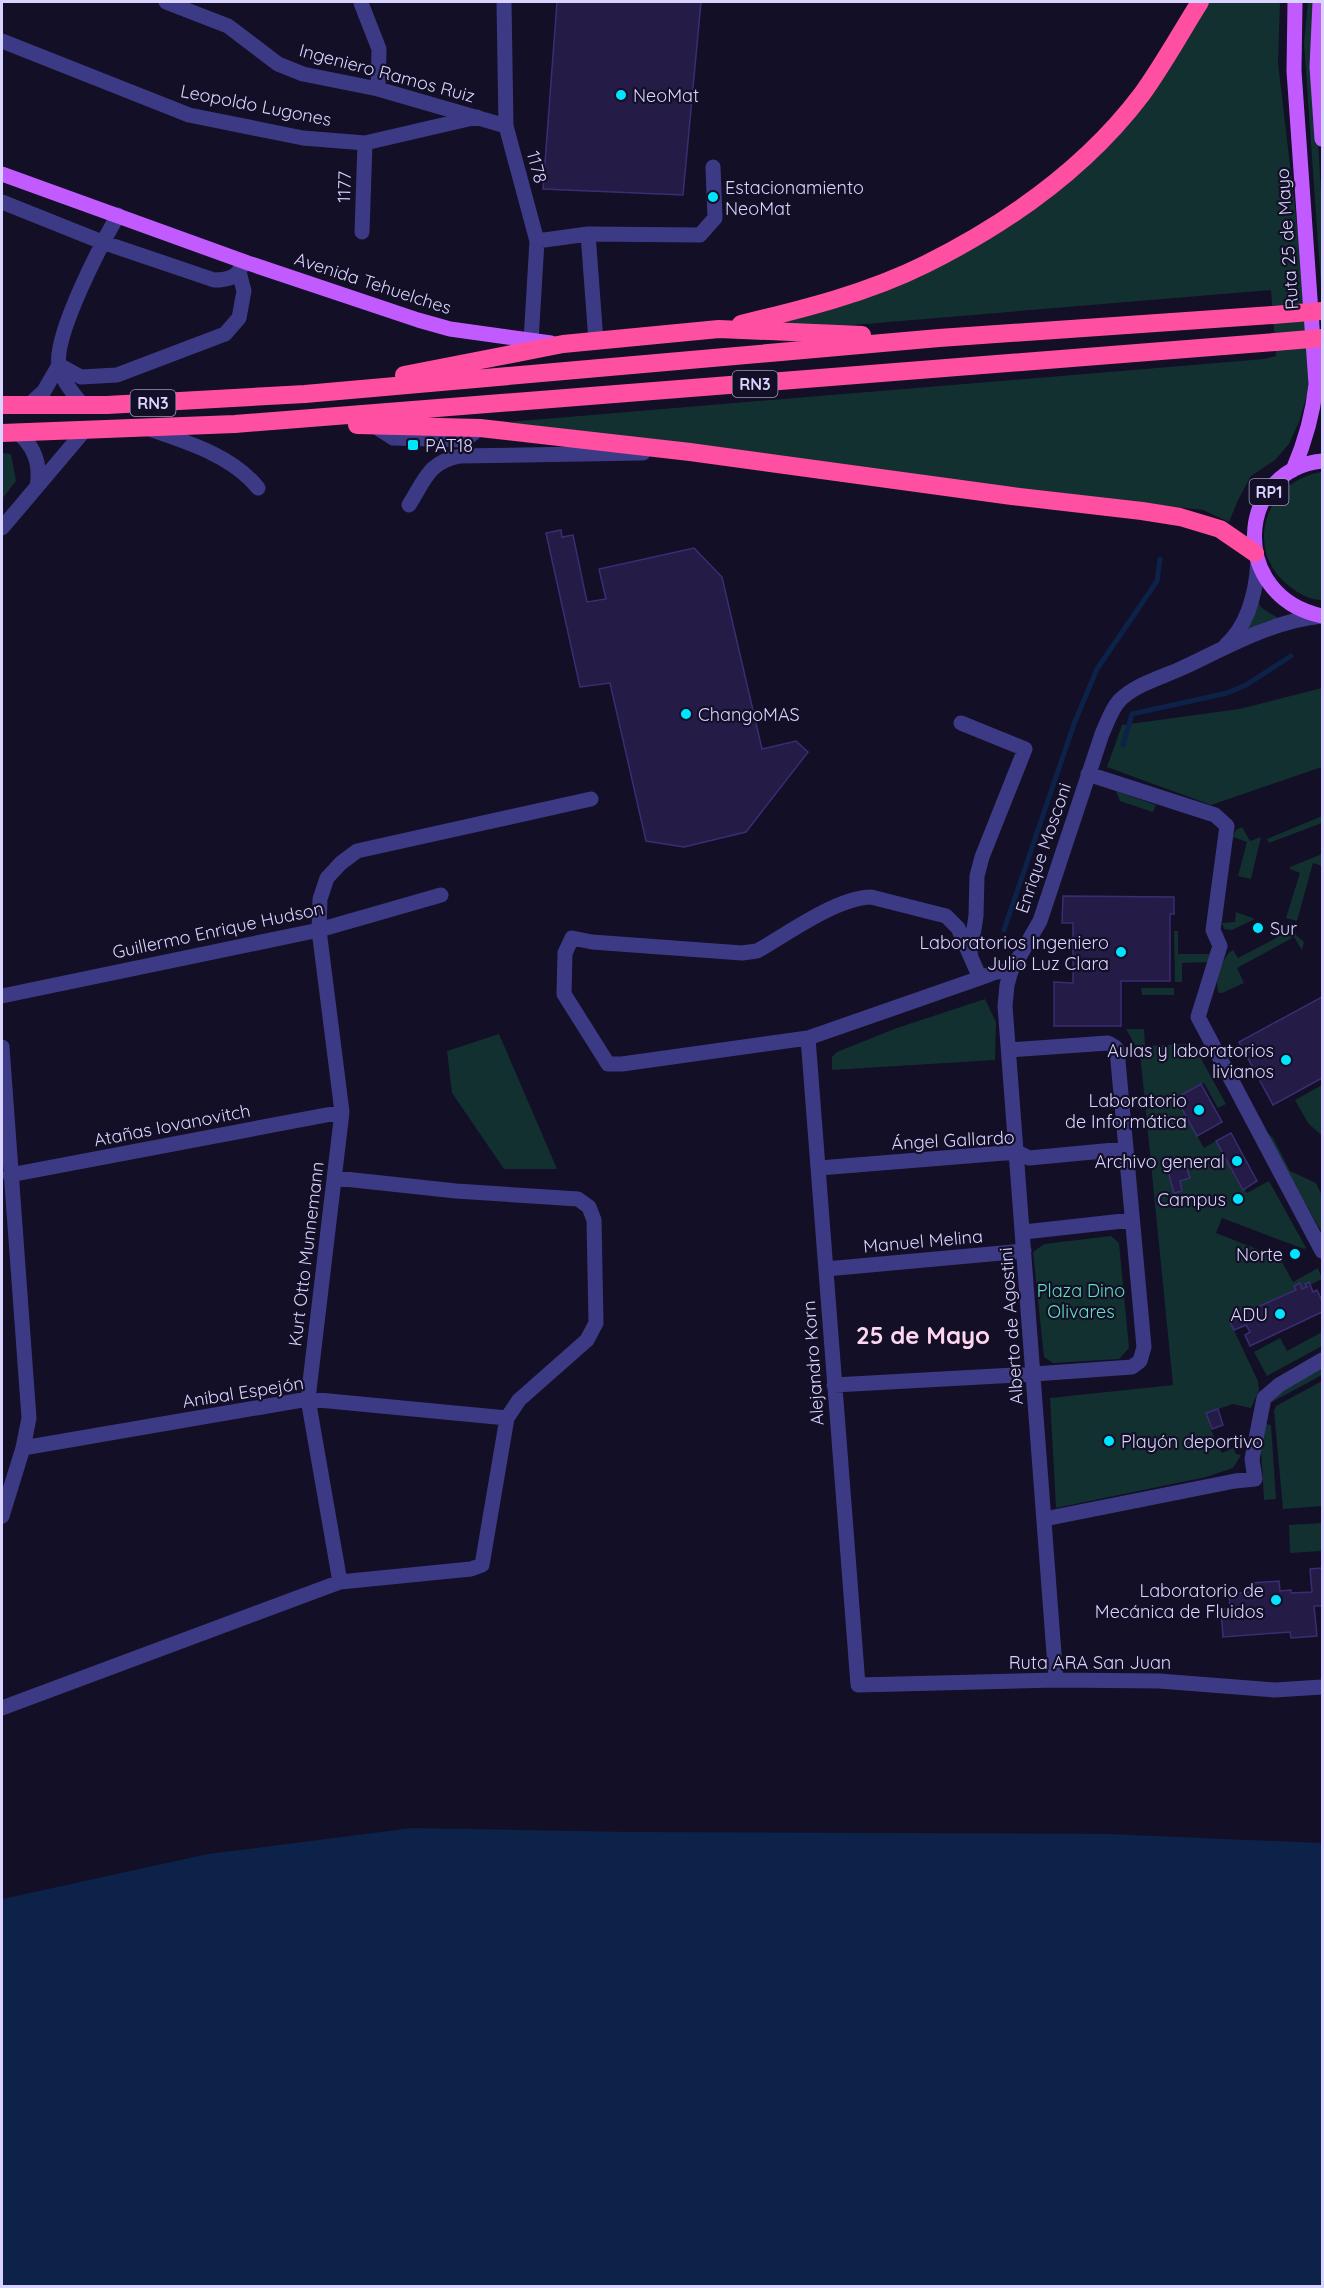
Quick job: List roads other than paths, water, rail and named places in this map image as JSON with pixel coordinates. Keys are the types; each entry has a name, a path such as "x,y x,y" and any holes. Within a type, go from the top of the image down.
{"highway":[{"path":"719,329 815,305 887,280 925,264 1000,222 1071,169 1103,138 1142,93 1200,2"},
{"name":"RN3","path":"2,405 83,406 305,394 939,338 1323,311"},
{"path":"305,394 563,344 719,329 939,338"},
{"name":"RN3","path":"10,433 235,424 1323,338"},
{"path":"235,424 480,428 690,452 1180,517 1220,529 1256,557"}],"main road":[{"name":"Ruta 25 de Mayo","path":"1293,470 1314,407 1316,384 1294,72 1295,2"},
{"path":"1320,2 1317,67 1323,139"},
{"name":"Avenida Tehuelches","path":"2,174 118,215 242,267 450,328 563,344"},
{"name":"Ruta 25 de Mayo","path":"1256,557 1254,528 1261,505 1274,485 1293,470 1313,462 1323,461"},
{"path":"1256,557 1265,578 1275,592 1289,604 1305,612 1322,616"}],"street":[{"name":"Ingeniero Ramos Ruiz","path":"166,2 228,26 278,64 303,74 378,89 506,126"},
{"name":"1178","path":"504,2 506,126 537,241 531,341"},
{"path":"361,3 379,49 378,89"},
{"name":"Leopoldo Lugones","path":"2,41 189,115 303,138 365,143 477,117"},
{"name":"1177","path":"362,232 365,143"},
{"path":"537,241 588,234 700,235 715,218 713,167"},
{"path":"2,202 102,242 214,280 229,279 242,267"},
{"path":"28,406 44,391 59,365 62,343 80,289 102,242 118,215"},
{"path":"588,234 596,341"},
{"path":"59,365 81,377 117,375 225,334 239,318 244,291 242,267"},
{"path":"59,365 70,389 83,406"},
{"path":"146,428 196,445 248,475 258,488"},
{"path":"2,528 85,430"},
{"path":"10,433 25,439 36,455 39,476 37,487"},
{"path":"409,505 429,471 443,460 452,458 690,452"},
{"name":"Enrique Mosconi","path":"1221,649 1235,637 1251,602 1257,576 1256,557"},
{"name":"Enrique Mosconi","path":"1011,971 1040,921 1102,734 1113,710 1120,701 1141,687 1221,649 1285,623 1322,616"},
{"path":"961,723 1025,749 982,857 977,876 976,916 970,954"},
{"path":"1088,774 1215,815 1227,826 1213,930 1220,946 1198,1017 1323,1251"},
{"name":"Kurt Otto Munnemann","path":"340,1582 308,1399 336,1178 342,1112 319,930 320,899 327,878 341,862 357,851 591,799"},
{"name":"Guillermo Enrique Hudson","path":"2,996 319,930 441,895"},
{"path":"980,978 958,928 946,916 871,897 860,897 841,903 757,951 742,952 592,942 572,938 565,954 564,994 608,1064 622,1064 808,1038 980,978 996,972 1011,971"},
{"name":"Alberto de Agostini","path":"1011,971 1005,1006 1024,1232 1056,1680"},
{"name":"Alejandro Korn","path":"808,1038 858,1685"},
{"path":"834,1385 1132,1367 1142,1357 1144,1347 1117,1050 1108,1043 1009,1050"},
{"path":"2,1047 29,1418 23,1448 2,1516"},
{"name":"Atañas Iovanovitch","path":"10,1175 342,1112"},
{"name":"Ángel Gallardo","path":"819,1168 1017,1152 1029,1158 1125,1149"},
{"path":"2,1708 340,1582 471,1569 482,1565 507,1418 519,1400 587,1340 596,1323 594,1220 589,1207 578,1199 456,1191 336,1178"},
{"path":"1024,1232 1132,1220"},
{"name":"Manuel Melina","path":"826,1269 1024,1251"},
{"path":"1044,1519 1255,1479 1252,1459 1264,1398 1279,1385 1323,1360"},
{"name":"Anibal Espejón","path":"23,1448 308,1399 507,1418"},
{"name":"Ruta ARA San Juan","path":"858,1685 1056,1680 1159,1681 1275,1690 1323,1687"}],"water":[{"path":"412,1828 634,1832 1109,1834 1322,1843 1322,2286 2,2286 2,1899 208,1854"}],"waterway":[{"path":"1004,930 1074,724 1097,669 1157,581 1160,559"},
{"path":"1123,745 1132,714 1227,693 1246,685 1291,656"}],"place":[{"name":"NeoMat","path":"621,95"},
{"name":"Estacionamiento NeoMat","path":"713,197"},
{"name":"PAT18","path":"413,445"},
{"name":"ChangoMAS","path":"686,714"},
{"name":"Sur","path":"1258,928"},
{"name":"Laboratorios Ingeniero Julio Luz Clara","path":"1121,952"},
{"name":"Aulas y laboratorios livianos","path":"1286,1060"},
{"name":"Laboratorio de Informática","path":"1199,1110"},
{"name":"Archivo general","path":"1237,1161"},
{"name":"Campus","path":"1238,1199"},
{"name":"Norte","path":"1295,1254"},
{"name":"ADU","path":"1280,1314"},
{"name":"Playón deportivo","path":"1109,1441"},
{"name":"Laboratorio de Mecánica de Fluidos","path":"1276,1600"}],"district":[{"name":"25 de Mayo","path":"923,1335"}],"park label":[{"name":"Plaza Dino Olivares","path":"1081,1300"}]}
